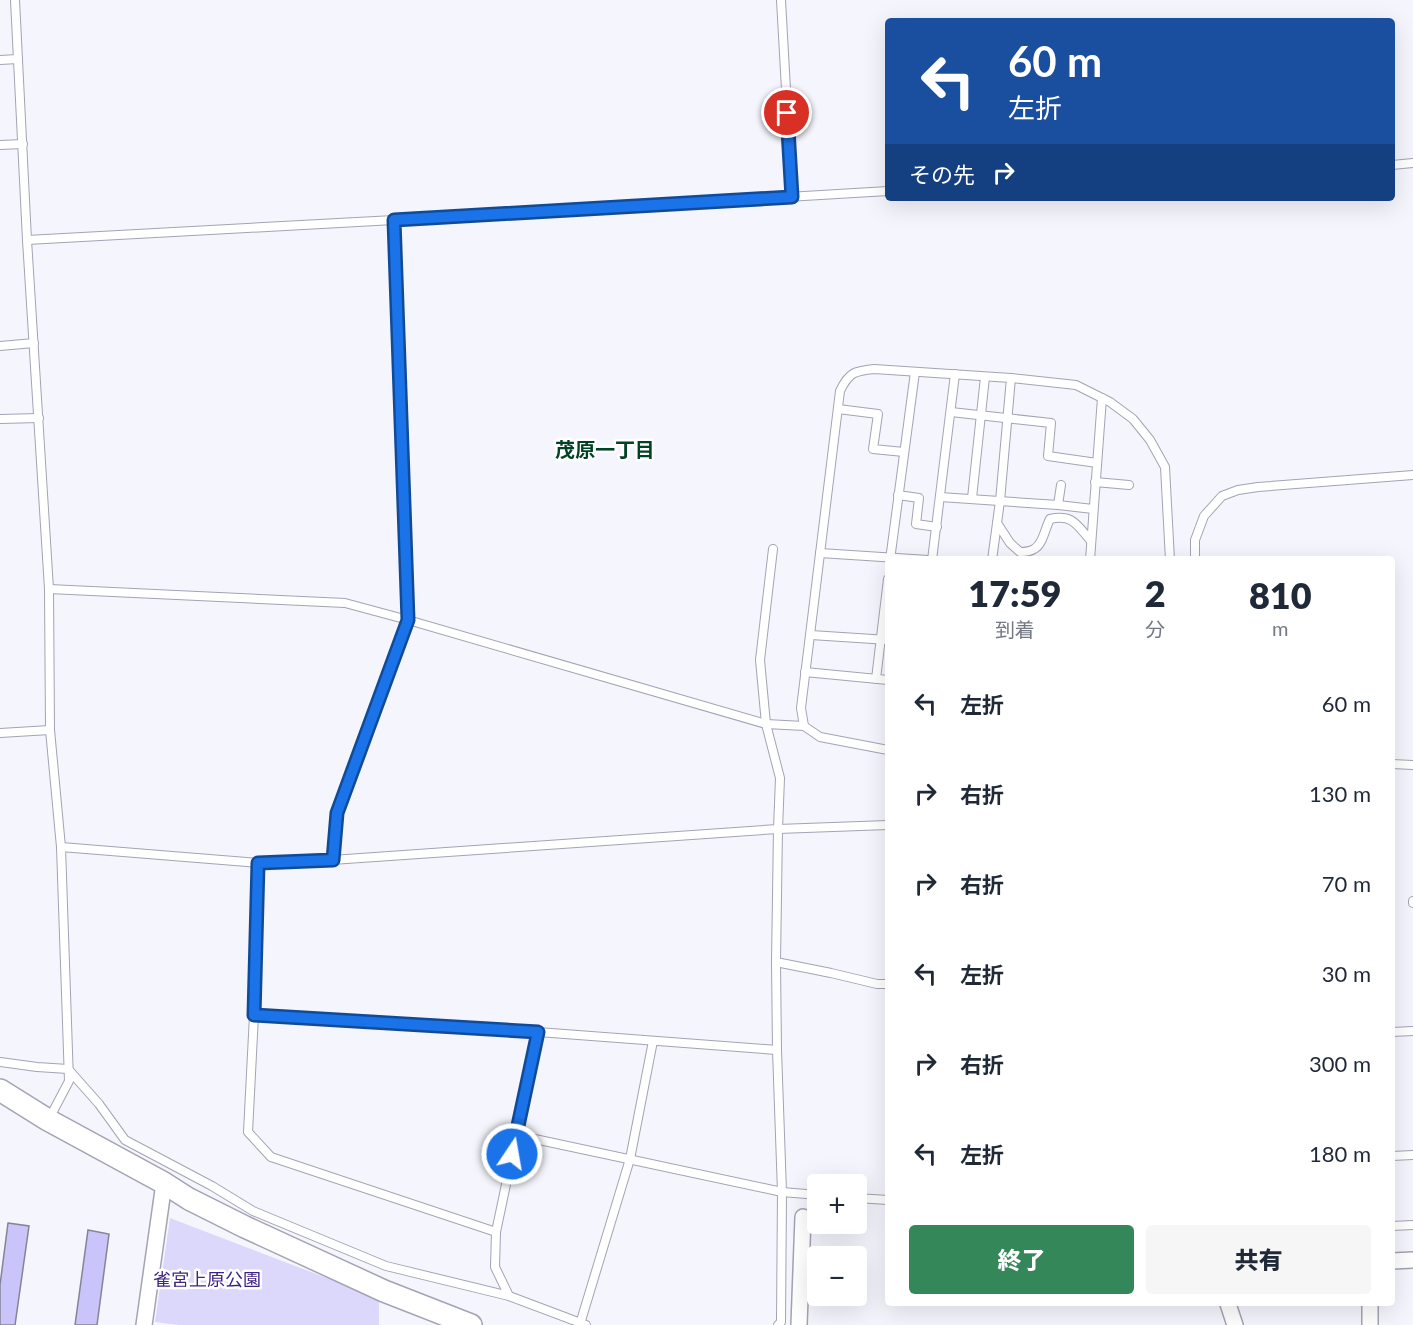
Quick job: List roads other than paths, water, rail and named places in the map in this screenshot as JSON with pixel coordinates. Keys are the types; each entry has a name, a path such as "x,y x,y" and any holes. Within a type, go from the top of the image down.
{"street":[{"path":"0,1090 48,1120 189,1199 384,1291 471,1325"},
{"path":"144,1325 164,1184"},
{"path":"799,1325 802,1217"},
{"path":"1395,1261 1413,1260"},
{"path":"1229,1306 1235,1325"},
{"path":"1370,1306 1370,1325"}],"lane":[{"path":"15,0 27,240 49,589 50,730 61,847 69,1081 48,1120"},
{"path":"781,0 792,197"},
{"path":"0,60 18,59"},
{"path":"0,146 22,144"},
{"path":"1395,165 1413,163"},
{"path":"27,240 885,191"},
{"path":"333,860 337,813 408,620 394,220"},
{"path":"0,346 34,343"},
{"path":"804,726 801,708 840,391 846,379 856,371 874,369 955,374 1076,385 1102,398 1133,419 1150,440 1166,467 1170,556"},
{"path":"890,556 915,372"},
{"path":"931,556 937,527 955,374"},
{"path":"972,498 985,376"},
{"path":"993,556 1011,378"},
{"path":"1090,556 1102,398"},
{"path":"838,409 878,414 873,448 904,452"},
{"path":"951,412 1051,423 1048,456 1097,463"},
{"path":"0,419 39,418"},
{"path":"1195,556 1195,540 1204,516 1222,496 1238,490 1413,475"},
{"path":"1095,482 1129,485"},
{"path":"1058,505 1061,485"},
{"path":"898,495 919,498 916,524 937,527"},
{"path":"940,497 1093,509"},
{"path":"997,523 1010,543 1020,552 1034,550 1042,543 1050,519 1062,517 1075,522 1091,541"},
{"path":"772,549 760,660 766,724 780,778 777,830 776,962 782,1192 781,1322 778,1325"},
{"path":"820,552 885,558"},
{"path":"49,589 345,603 766,724 804,726 820,737 885,749"},
{"path":"811,635 884,640 876,679"},
{"path":"805,672 885,680"},
{"path":"0,733 50,730"},
{"path":"1395,764 1413,765"},
{"path":"61,847 258,863 885,825"},
{"path":"258,863 248,1132 271,1157 496,1232"},
{"path":"776,962 885,984"},
{"path":"254,1015 538,1032 777,1050"},
{"path":"509,1296 495,1267 496,1232 538,1032"},
{"path":"1395,1032 1413,1032"},
{"path":"0,1062 68,1069 99,1104 125,1140 254,1211 387,1266 509,1296 583,1324 630,1159 653,1041"},
{"path":"516,1135 782,1192 807,1194"},
{"path":"1395,1156 1413,1155"},
{"path":"867,1199 885,1200"},
{"path":"1395,1226 1413,1226"}],"district":[{"name":"茂原一丁目","path":"605,449"}],"park label":[{"name":"雀宮上原公園","path":"207,1279"}]}
